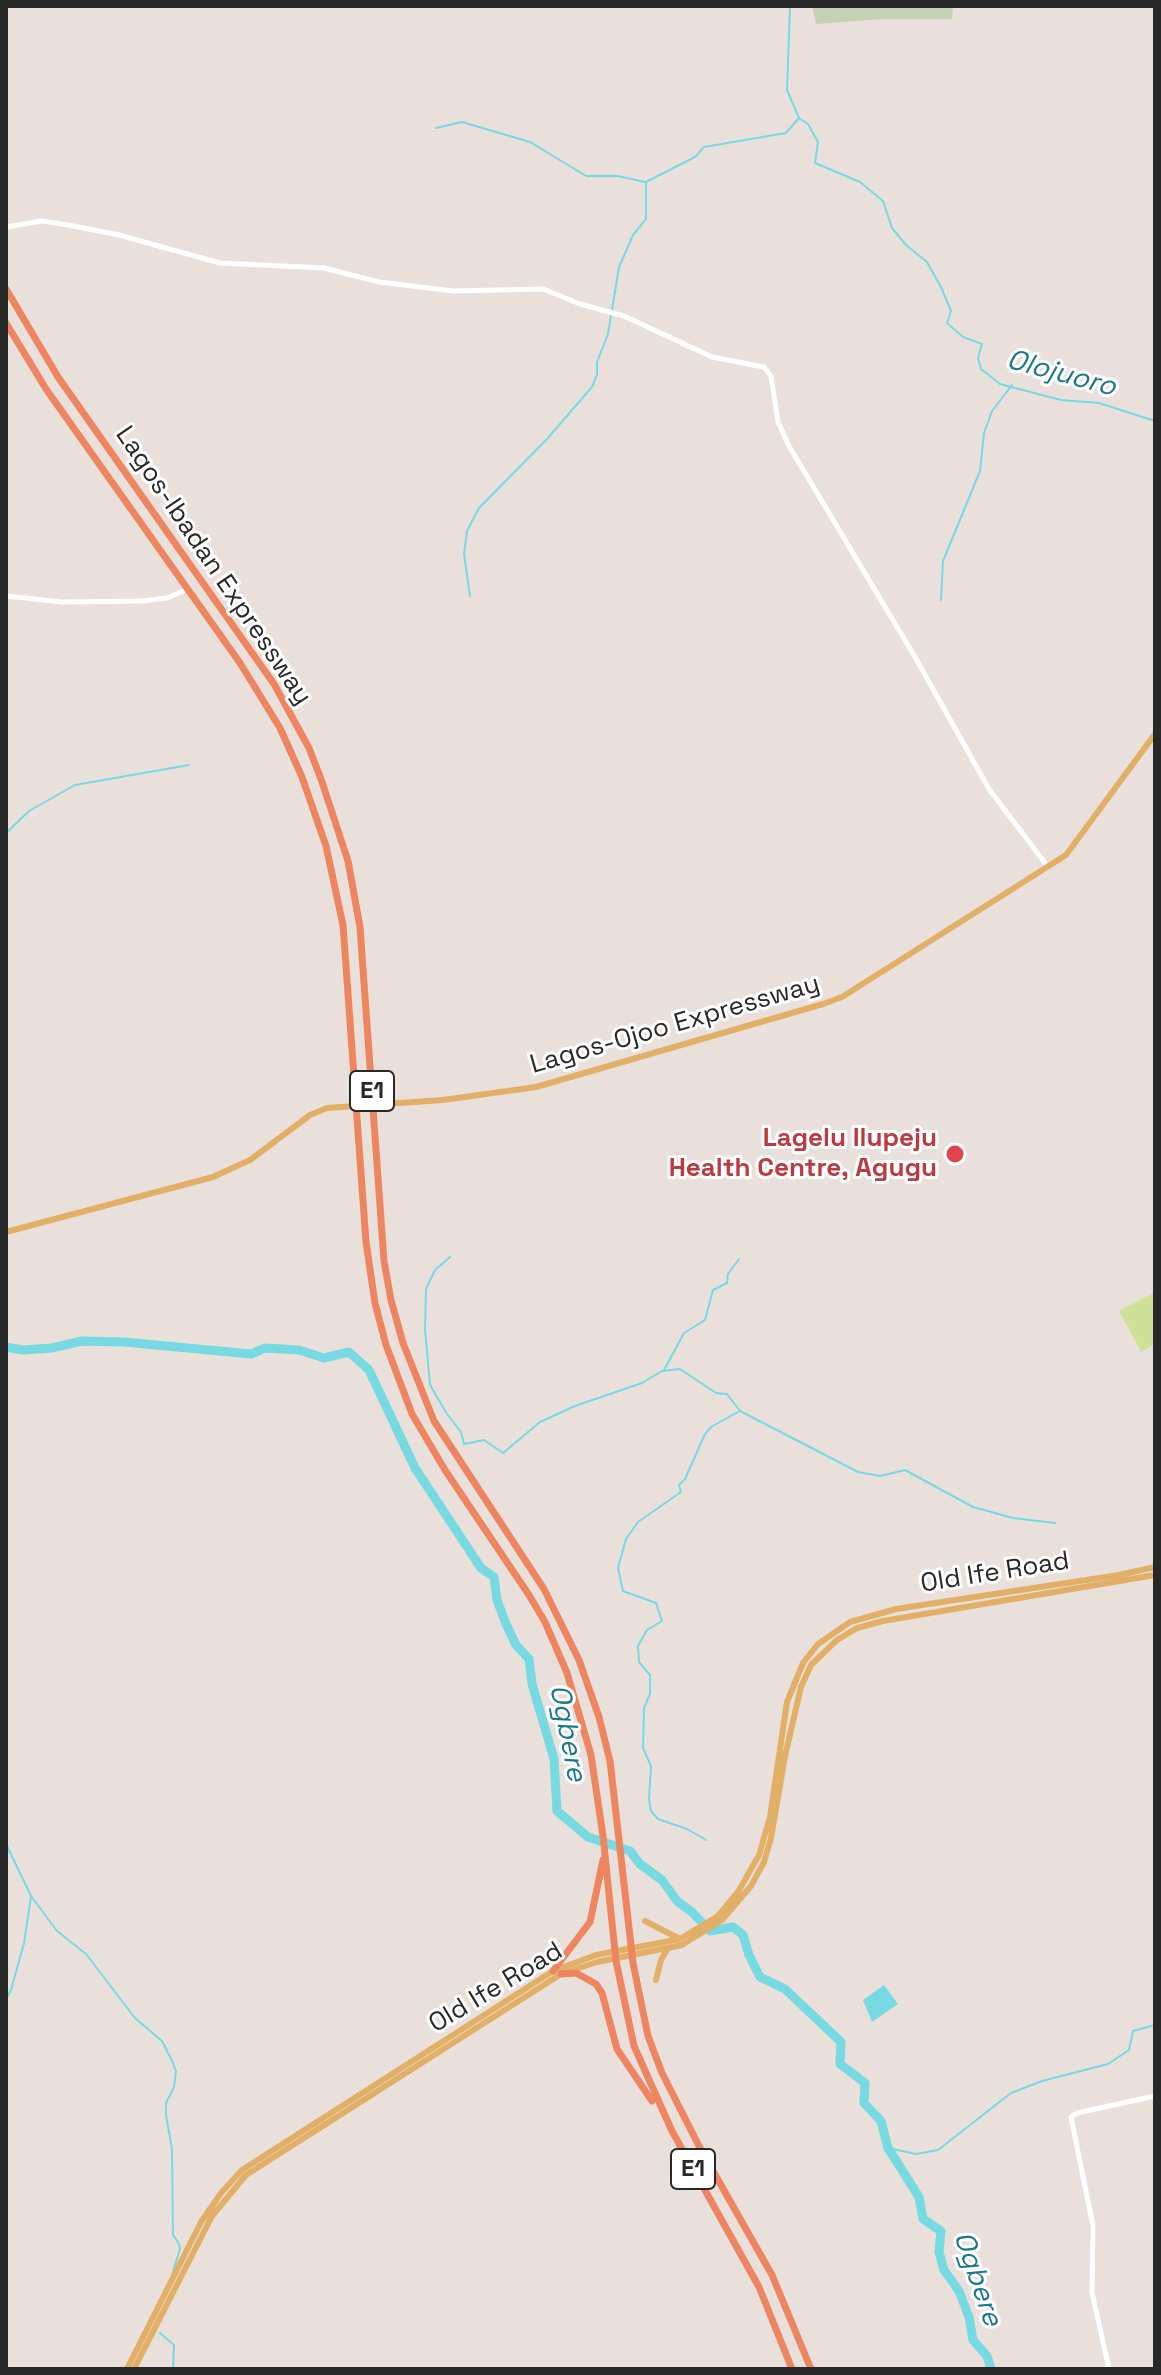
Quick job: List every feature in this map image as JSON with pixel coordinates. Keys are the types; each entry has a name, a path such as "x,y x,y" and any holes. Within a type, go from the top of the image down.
{"highway":[{"name":"Lagos-Ibadan Expressway","path":"6,289 58,377 274,684 309,748 348,861 360,927 379,1209 384,1261 396,1321 434,1421 544,1589 584,1670 610,1761 633,1963 643,2019 662,2073 700,2148 772,2275 811,2369"},
{"name":"Lagos-Ibadan Expressway","path":"6,323 41,382 264,701 292,753 317,817 333,870 343,925 366,1242 375,1303 386,1345 402,1392 428,1442 529,1595 558,1650 585,1727 596,1784 616,1961 634,2046 662,2112 759,2287 792,2369"},
{"path":"557,1972 590,1922 605,1850"},
{"path":"557,1972 576,1973 596,1984 602,1993 617,2049 662,2112"}],"main road":[{"name":"Lagos-Ojoo Expressway","path":"6,1232 213,1177 255,1157 310,1115 341,1106 452,1099 536,1087 823,1004 868,982 1066,855 1155,734"},
{"name":"Old Ife Road","path":"1091,1583 1155,1567"},
{"name":"Old Ife Road","path":"557,1972 668,1948 715,1923 738,1892 759,1855 770,1817 783,1744 811,1665 848,1633 883,1621 1091,1583 1155,1575"},
{"path":"645,1921 680,1939"},
{"name":"Old Ife Road","path":"127,2369 188,2255 212,2216 246,2175 557,1972 596,1955 699,1933"},
{"path":"656,1980 668,1948"},
{"name":"Old Ife Road","path":"134,2369 188,2255"}],"street":[{"path":"6,227 42,221 119,235 220,263 324,268 379,282 453,291 543,289 580,304 612,312 700,352 758,365 769,371 778,422 789,446 915,657 989,789 1048,868"},
{"path":"6,596 62,602 143,601 167,598 188,589"},
{"path":"1109,2369 1091,2286 1093,2226 1071,2117 1077,2113 1155,2096"}],"green space":[{"path":"812,6 953,6 952,19 882,19 816,24"},
{"path":"1155,1292 1155,1344 1141,1352 1119,1311"}],"water":[{"path":"884,1985 898,2004 872,2022 863,2000"}],"waterway":[{"name":"Olojuoro","path":"790,6 787,90 799,118 808,124 818,142 815,163 860,182 883,201 892,228 906,245 927,262 941,287 951,311 947,323 963,337 982,344 978,358 981,369 1000,384 1061,400 1099,403 1155,421"},
{"path":"470,596 464,554 467,531 479,508 547,439 592,387 597,375 597,362 608,334 619,267 633,235 646,219 646,182 695,157 704,147 786,133 799,118"},
{"path":"436,128 462,122 530,142 586,176 618,176 645,182"},
{"path":"941,600 943,561 980,471 984,433 992,411 1012,385"},
{"path":"6,833 29,811 75,785 189,765"},
{"path":"450,1257 435,1270 426,1289 425,1329 430,1385 461,1432 464,1444 484,1440 503,1453 540,1422 575,1406 642,1383 662,1371 680,1369 716,1393 727,1394 740,1411 858,1472 880,1476 905,1470 973,1507 1013,1518 1055,1523"},
{"path":"664,1370 684,1333 705,1320 713,1290 727,1283 728,1274 739,1259"},
{"name":"Ogbere","path":"6,1347 23,1350 52,1348 82,1341 251,1354 265,1348 299,1350 324,1358 349,1352 369,1370 415,1468 481,1568 494,1577 497,1600 506,1624 516,1645 529,1659 532,1684 554,1759 557,1811 588,1837 630,1851 710,1931 733,1927 743,1935 760,1977 785,1989 841,2042 840,2064 865,2083 864,2103 881,2121 888,2148 919,2197 923,2219 941,2231 939,2252 944,2270 959,2291 969,2317 973,2340 987,2356 991,2369"},
{"path":"706,1840 687,1829 658,1819 651,1811 651,1766 643,1748 644,1708 650,1694 650,1675 639,1662 638,1646 647,1630 662,1621 656,1603 623,1591 618,1568 626,1539 638,1522 681,1492 679,1485 685,1479 705,1434 711,1427 738,1412"},
{"path":"6,1844 31,1896 57,1931 86,1954 135,2018 162,2041 176,2071 174,2087 166,2103 172,2149 173,2235 180,2249 173,2271"},
{"path":"6,1999 24,1943 31,1897"},
{"path":"888,2148 916,2154 938,2150 1011,2093 1042,2081 1108,2064 1129,2050 1133,2031 1155,2025"},
{"path":"160,2333 174,2345 173,2369"}],"place":[{"name":"Lagelu Ilupeju Health Centre, Agugu","path":"955,1154"}]}
